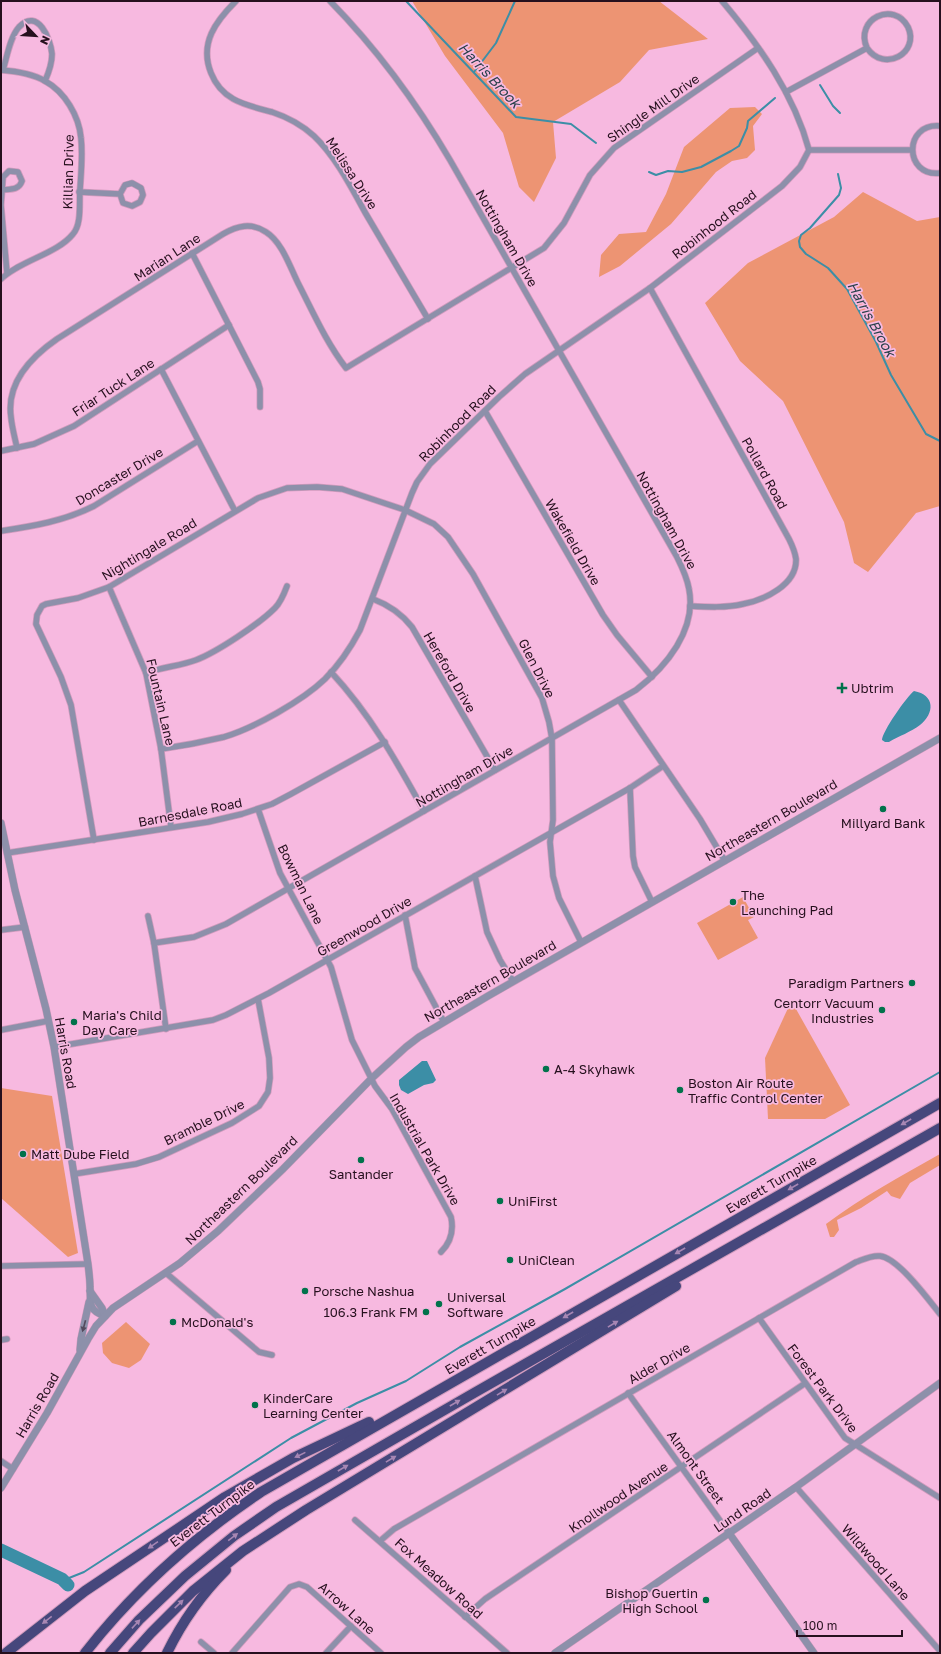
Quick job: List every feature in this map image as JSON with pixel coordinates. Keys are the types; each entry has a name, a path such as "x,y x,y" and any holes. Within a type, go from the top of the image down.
{"highway":[{"name":"Everett Turnpike","path":"85,1653 117,1615 151,1579 179,1553 229,1514 282,1479 940,1103"},
{"path":"110,1653 144,1615 185,1576 234,1536 276,1507 940,1128"},
{"path":"133,1653 171,1612 210,1576 234,1557 286,1523 850,1180"},
{"path":"6,1653 89,1589 241,1487 312,1449 436,1390"},
{"path":"167,1653 184,1621 210,1587 240,1557 286,1523"}],"street":[{"name":"Melissa Drive","path":"236,1 218,19 210,35 208,46 208,65 216,82 221,90 234,100 273,112 294,122 304,127 318,140 330,154 346,178 428,319"},
{"name":"Nottingham Drive","path":"154,943 184,940 213,931 289,890 636,690 652,677 667,661 681,639 689,617 689,588 677,557 453,166 419,110 374,49 330,1"},
{"path":"722,1 758,48 786,92 798,117 809,150 912,150"},
{"path":"885,14 892,14 903,20 907,26 910,33 909,44 903,54 896,58 889,60 878,58 871,54 867,48 864,41 864,34 866,26 874,18 885,14"},
{"path":"2,70 17,30 24,24 33,22 40,24 44,29 51,48 51,66 45,81"},
{"name":"Shingle Mill Drive","path":"346,368 538,252 552,241 564,223 590,175 614,148 758,48"},
{"path":"786,92 867,48"},
{"name":"Killian Drive","path":"1,279 7,273 61,245 74,233 77,225 80,192 81,147 79,128 74,113 65,99 45,81 2,70"},
{"path":"940,126 931,126 920,131 915,138 912,150 915,161 920,167 930,172 940,173"},
{"name":"Robinhood Road","path":"161,749 224,737 240,732 290,705 314,688 331,672 354,641 373,599 405,510 417,482 423,473 485,411 526,374 650,288 782,186 800,167 809,150"},
{"path":"132,183 139,186 143,195 139,204 130,206 122,201 120,194 125,185 132,183"},
{"path":"2,190 1,205 7,273"},
{"path":"80,192 120,194"},
{"name":"Marian Lane","path":"17,448 10,417 10,406 16,383 27,364 44,348 57,339 192,253 223,234 241,226 253,226 266,232 272,237 282,252 331,347 346,368"},
{"path":"192,253 258,382 260,389 260,407"},
{"name":"Pollard Road","path":"650,288 789,538 796,560 793,572 786,582 777,590 760,599 734,606 690,606"},
{"name":"Friar Tuck Lane","path":"1,451 46,440 74,426 229,325"},
{"path":"161,369 235,511"},
{"name":"Wakefield Drive","path":"485,411 603,614 617,635 652,677"},
{"name":"Doncaster Drive","path":"1,531 42,524 82,512 198,441"},
{"name":"Nightingale Road","path":"94,840 71,705 61,677 38,629 36,619 39,610 46,604 78,598 109,587 235,511 273,492 287,488 329,487 348,491 405,510"},
{"name":"Glen Drive","path":"405,510 434,524 448,537 462,556 490,603 538,689 546,711 552,739 553,820 551,832 551,856 555,887 581,942"},
{"path":"146,673 160,668 196,660 219,648 274,608 282,597 287,586"},
{"name":"Fountain Lane","path":"109,587 146,673 161,749 171,828"},
{"name":"Hereford Drive","path":"373,599 396,610 412,627 495,770"},
{"path":"331,672 367,715 385,742 424,812"},
{"path":"619,700 700,819 725,861"},
{"name":"Northeastern Boulevard","path":"104,1316 120,1302 166,1273 193,1253 218,1231 283,1169 372,1078 406,1047 444,1022 513,981 940,738"},
{"name":"Barnesdale Road","path":"7,853 228,818 258,809 291,794 385,742"},
{"name":"Greenwood Drive","path":"54,1047 213,1020 258,999 630,788 663,766"},
{"path":"630,788 633,856 635,867 652,902"},
{"name":"Bowman Lane","path":"258,809 275,860 289,890 334,974 347,1028 372,1078"},
{"name":"Harris Road","path":"1,823 25,927 39,978 54,1047 88,1264 90,1291 87,1314 81,1339 80,1353"},
{"path":"475,876 487,932 500,960 513,981"},
{"path":"405,915 415,968 444,1022"},
{"path":"148,916 154,943 166,1029"},
{"path":"1,930 25,927"},
{"name":"Bramble Drive","path":"74,1174 136,1164 159,1157 232,1123 259,1106 268,1092 270,1078 269,1058 258,999"},
{"path":"1,1030 48,1021"},
{"name":"Industrial Park Drive","path":"372,1078 375,1086 392,1109 451,1218 451,1236 446,1247 441,1252"},
{"name":"Alder Drive","path":"380,1541 394,1528 856,1262 870,1256 881,1256 888,1258 901,1268 940,1314"},
{"path":"1,1266 88,1264"},
{"path":"166,1273 259,1352 272,1355"},
{"path":"90,1291 102,1308 104,1316"},
{"path":"89,1300 96,1312 104,1316"},
{"name":"Harris Road","path":"1,1488 47,1413 96,1326 104,1316"},
{"name":"Forest Park Drive","path":"759,1318 804,1384 844,1438 940,1498"},
{"name":"Lund Road","path":"555,1653 796,1487 940,1383"},
{"name":"Knollwood Avenue","path":"465,1618 485,1599 804,1384"},
{"name":"Almont Street","path":"628,1394 682,1467 814,1653"},
{"path":"1,1461 13,1469"},
{"name":"Wildwood Lane","path":"796,1487 940,1651"},
{"name":"Fox Meadow Road","path":"355,1520 465,1618 507,1653"},
{"name":"Arrow Lane","path":"232,1653 288,1589 297,1584 304,1584 381,1653"},
{"path":"326,1653 351,1626"},
{"path":"201,1642 214,1653"}],"shaded area":[{"path":"412,1 659,1 708,39 649,50 620,82 553,122 556,158 534,202 519,187 503,133 445,56"},
{"path":"755,107 762,114 753,126 755,150 747,158 732,161 716,172 671,224 620,266 599,277 601,255 619,234 646,232 666,194 684,147 730,108"},
{"path":"863,192 917,221 940,217 940,506 916,513 868,572 854,563 844,522 783,401 740,361 705,303 748,263 834,217"},
{"path":"743,897 754,917 748,920 758,938 718,960 697,923"},
{"path":"789,1006 796,1009 850,1105 825,1119 768,1119 765,1058"},
{"path":"1,1088 52,1096 78,1253 68,1257 1,1198"},
{"path":"940,1154 940,1165 910,1183 900,1199 891,1196 887,1191 861,1208 837,1220 839,1230 834,1237 830,1237 826,1224 868,1196"},
{"path":"126,1322 150,1344 141,1360 129,1368 112,1363 103,1353 102,1343"}],"water":[{"path":"914,691 926,696 929,700 930,710 928,715 920,725 909,732 889,742 885,742 882,740 883,736 890,722"},
{"path":"422,1061 427,1061 436,1080 433,1083 424,1085 408,1094 401,1090 399,1080"}],"waterway":[{"name":"Harris Brook","path":"406,1 516,117 571,124 596,143"},
{"path":"474,72 496,43 515,1"},
{"name":"Harris Brook","path":"820,85 833,106 840,113"},
{"name":"Harris Brook","path":"649,172 656,175 668,171 682,172 701,167 731,151 739,146 747,128 748,121 775,98"},
{"name":"Harris Brook","path":"838,174 841,188 839,195 810,228 801,235 799,241 800,247 806,254 828,268 847,289 876,342 891,375 926,434 940,441"},
{"path":"64,1580 84,1572 291,1438 357,1403 406,1381 460,1347 565,1289 940,1072"},
{"path":"1,1550 62,1579 68,1585"}],"place":[{"name":"Ubtrim","path":"842,688"},
{"name":"Millyard Bank","path":"883,809"},
{"name":"The Launching Pad","path":"733,902"},
{"name":"Paradigm Partners","path":"912,983"},
{"name":"Centorr Vacuum Industries","path":"882,1010"},
{"name":"Maria's Child Day Care","path":"74,1022"},
{"name":"A-4 Skyhawk","path":"546,1069"},
{"name":"Boston Air Route Traffic Control Center","path":"680,1090"},
{"name":"Matt Dube Field","path":"23,1154"},
{"name":"Santander","path":"361,1160"},
{"name":"UniFirst","path":"500,1201"},
{"name":"UniClean","path":"510,1260"},
{"name":"Porsche Nashua","path":"305,1291"},
{"name":"Universal Software","path":"439,1304"},
{"name":"106.3 Frank FM","path":"426,1312"},
{"name":"McDonald's","path":"173,1322"},
{"name":"KinderCare Learning Center","path":"255,1405"},
{"name":"Bishop Guertin High School","path":"706,1600"}]}
